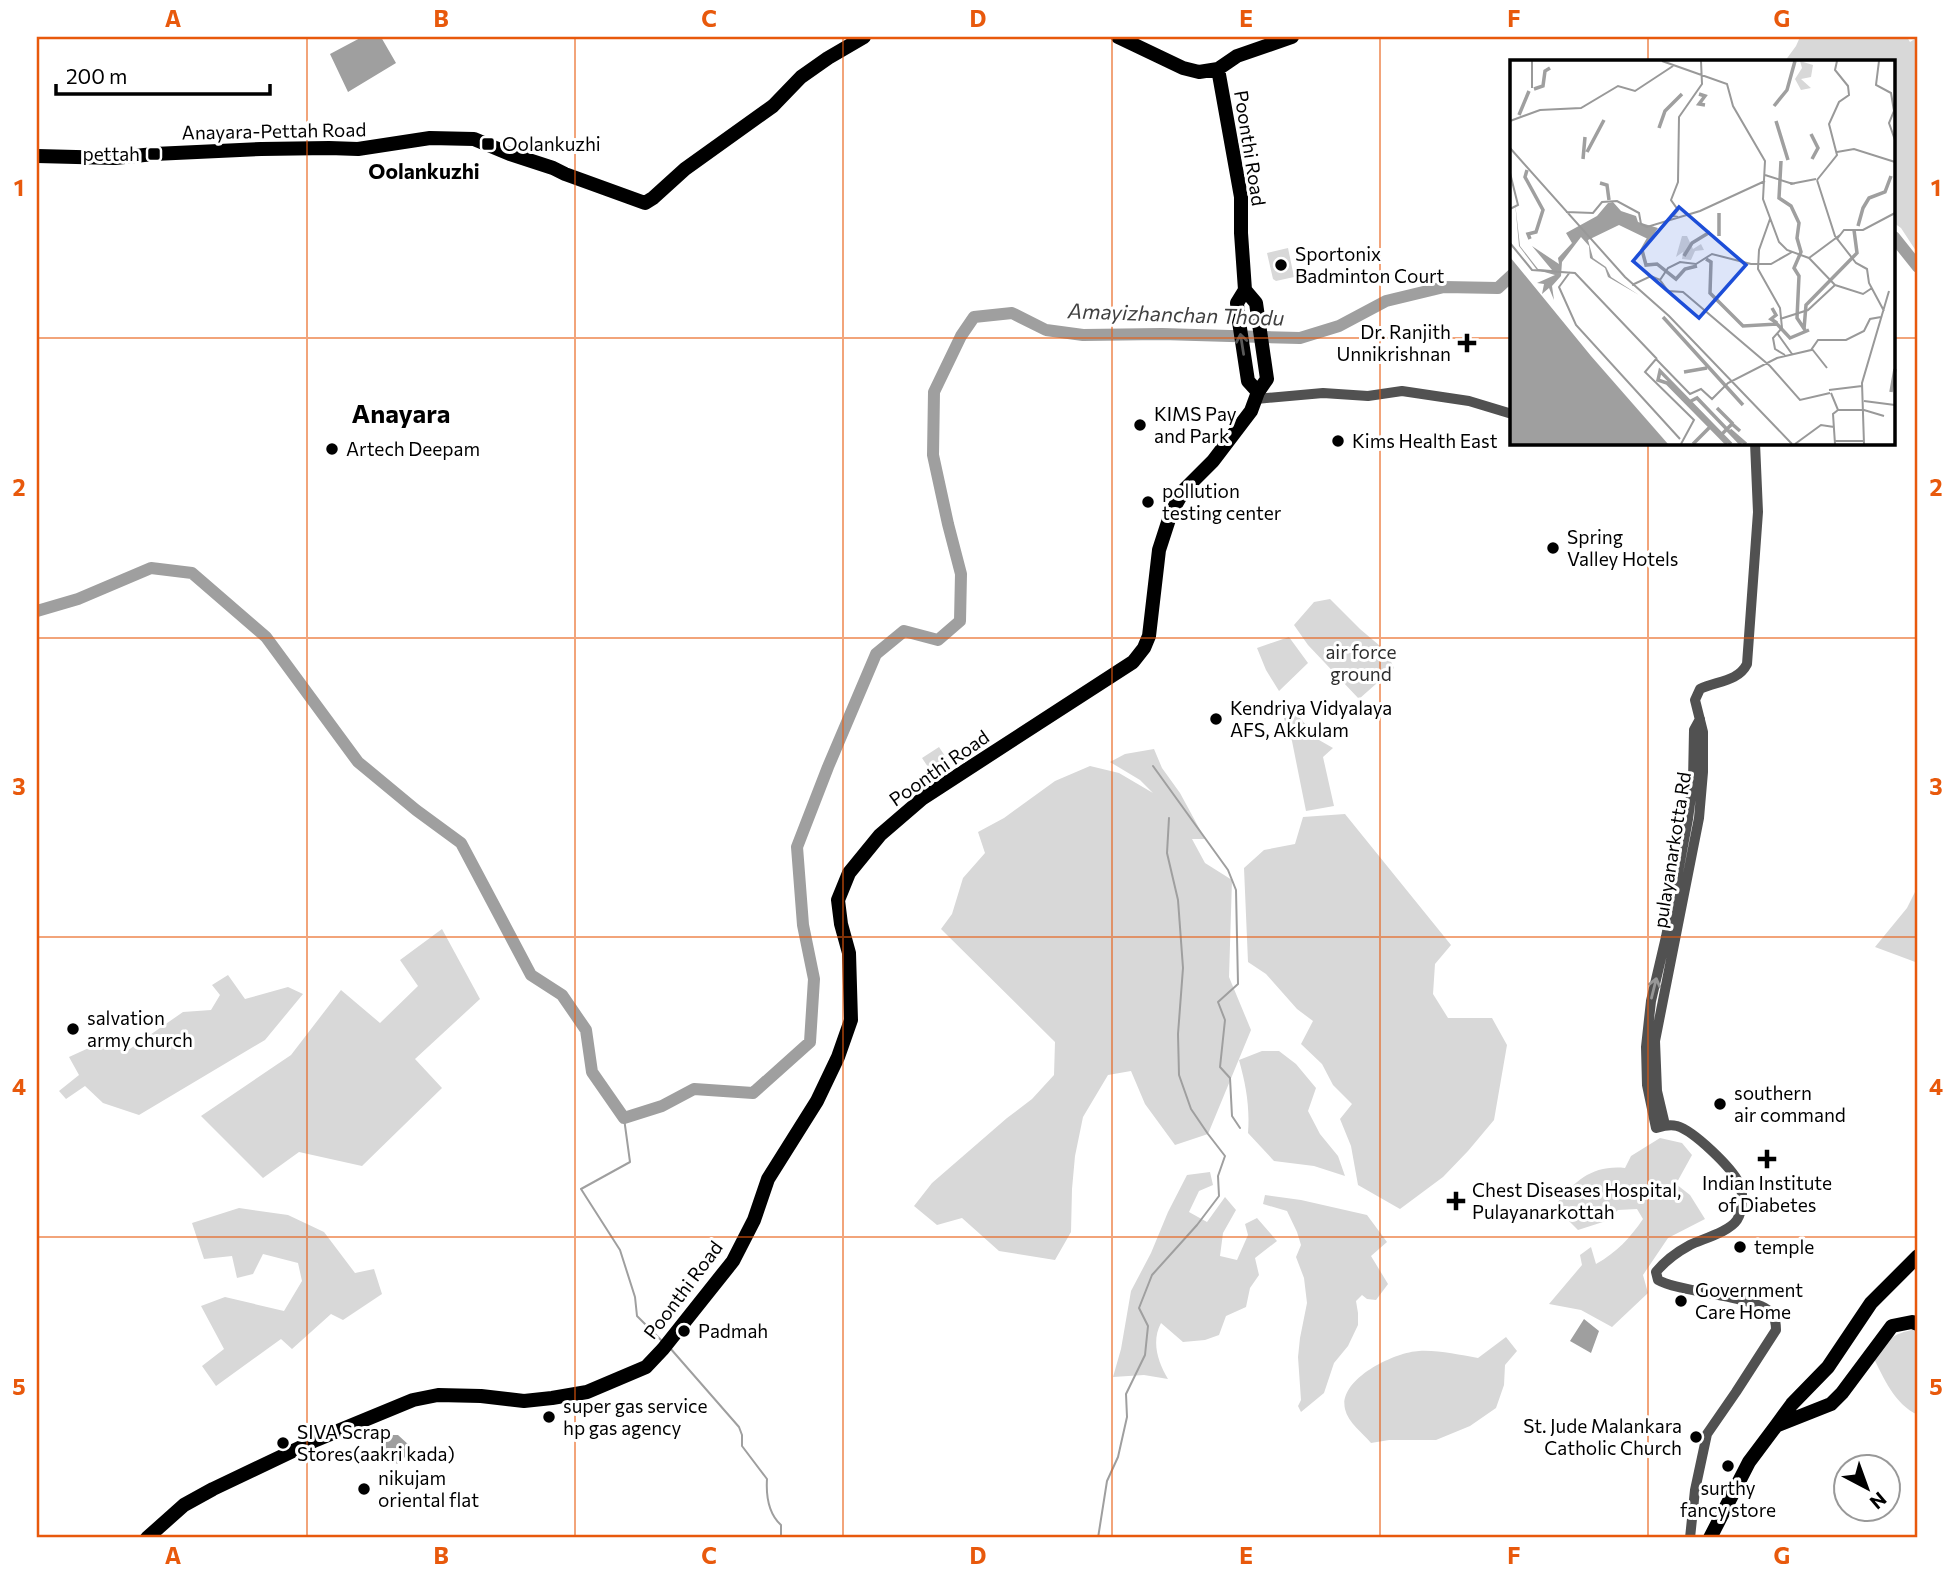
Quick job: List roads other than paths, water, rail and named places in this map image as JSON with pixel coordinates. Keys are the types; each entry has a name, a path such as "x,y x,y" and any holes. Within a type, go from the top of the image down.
{"main road":[{"name":"Anayara-Pettah Road","path":"37,156 115,158 154,153 261,149 358,149 429,138 474,139 645,203 685,169 773,106 801,77 863,37"},
{"path":"1118,37 1183,68 1199,72 1218,69"},
{"name":"Poonthi Road","path":"147,1538 184,1505 213,1489 316,1440 413,1400 438,1395 524,1401 552,1398 587,1392 635,1373 652,1362 733,1261 754,1220 768,1179 817,1101 838,1057 850,1020 849,953 841,925 838,900 849,873 880,835 923,798 1133,662 1149,636 1159,550 1171,513 1184,490 1213,461 1251,411 1267,379 1256,303 1245,290 1241,197 1218,69 1237,56 1292,37"},
{"path":"1245,290 1237,303 1238,315 1248,381 1257,396"},
{"path":"1710,1538 1749,1462 1792,1404 1828,1367 1871,1303 1918,1256"},
{"path":"1776,1426 1831,1404 1848,1386 1892,1326 1912,1322 1918,1324"}],"street":[{"path":"1257,396 1323,393 1368,396 1402,391 1469,401 1510,413"},
{"name":"pulayanarkotta Rd","path":"1690,1538 1695,1490 1707,1434 1776,1330 1772,1313 1763,1307 1707,1292 1667,1285 1658,1280 1656,1272 1664,1262 1689,1245 1731,1226 1737,1220 1743,1196 1739,1182 1713,1150 1676,1125 1660,1127 1655,1041 1699,818 1703,732 1695,700 1700,689 1743,673 1749,657 1758,512 1755,444"}],"waterway":[{"name":"Amayizhanchan Thodu","path":"1896,240 1918,267"},
{"name":"Amayizhanchan Thodu","path":"37,611 78,599 151,568 192,573 266,637 358,762 461,843 531,975 562,995 586,1030 592,1072 624,1118 662,1106 694,1089 753,1093 810,1042 814,979 803,925 797,847 876,654 904,631 938,640 960,621 961,574 933,455 934,392 961,336 974,317 1012,313 1046,330 1083,335 1300,338 1339,326 1386,301 1444,287 1498,288 1510,277"},
{"path":"1153,766 1228,870 1236,890 1238,984 1218,1002 1225,1020 1220,1067 1230,1078 1232,1116 1240,1128"},
{"path":"1098,1538 1107,1481 1118,1457 1127,1417 1126,1394 1145,1355 1148,1326 1139,1308 1152,1275 1219,1196 1218,1176 1225,1156 1191,1109 1179,1075 1178,1034 1183,968 1178,900 1167,853 1169,818"},
{"path":"624,1118 630,1162 581,1189 620,1250 635,1297 637,1316 661,1340"},
{"path":"670,1348 739,1427 742,1446 767,1479 769,1504 781,1525 781,1538"}],"place":[{"name":"Oolankuzhi","path":"488,144"},
{"name":"pettah","path":"154,154"},
{"name":"Sportonix Badminton Court","path":"1281,265"},
{"name":"Dr. Ranjith Unnikrishnan","path":"1467,343"},
{"name":"KIMS Pay and Park","path":"1140,425"},
{"name":"Kims Health East","path":"1338,441"},
{"name":"Artech Deepam","path":"332,449"},
{"name":"pollution testing center","path":"1148,502"},
{"name":"Spring Valley Hotels","path":"1553,548"},
{"name":"Kendriya Vidyalaya AFS, Akkulam","path":"1216,719"},
{"name":"salvation army church","path":"73,1029"},
{"name":"southern air command","path":"1720,1104"},
{"name":"Indian Institute of Diabetes","path":"1767,1159"},
{"name":"Chest Diseases Hospital, Pulayanarkottah","path":"1456,1201"},
{"name":"temple","path":"1740,1247"},
{"name":"Government Care Home","path":"1681,1301"},
{"name":"Padmah","path":"684,1331"},
{"name":"super gas service hp gas agency","path":"549,1417"},
{"name":"St. Jude Malankara Catholic Church","path":"1696,1437"},
{"name":"SIVA Scrap Stores(aakri kada)","path":"283,1443"},
{"name":"surthy fancy store","path":"1728,1466"},
{"name":"nikujam oriental flat","path":"364,1489"}],"district":[{"name":"Oolankuzhi","path":"424,172"},
{"name":"Anayara","path":"401,414"}],"park label":[{"name":"air force ground","path":"1361,663"}]}
